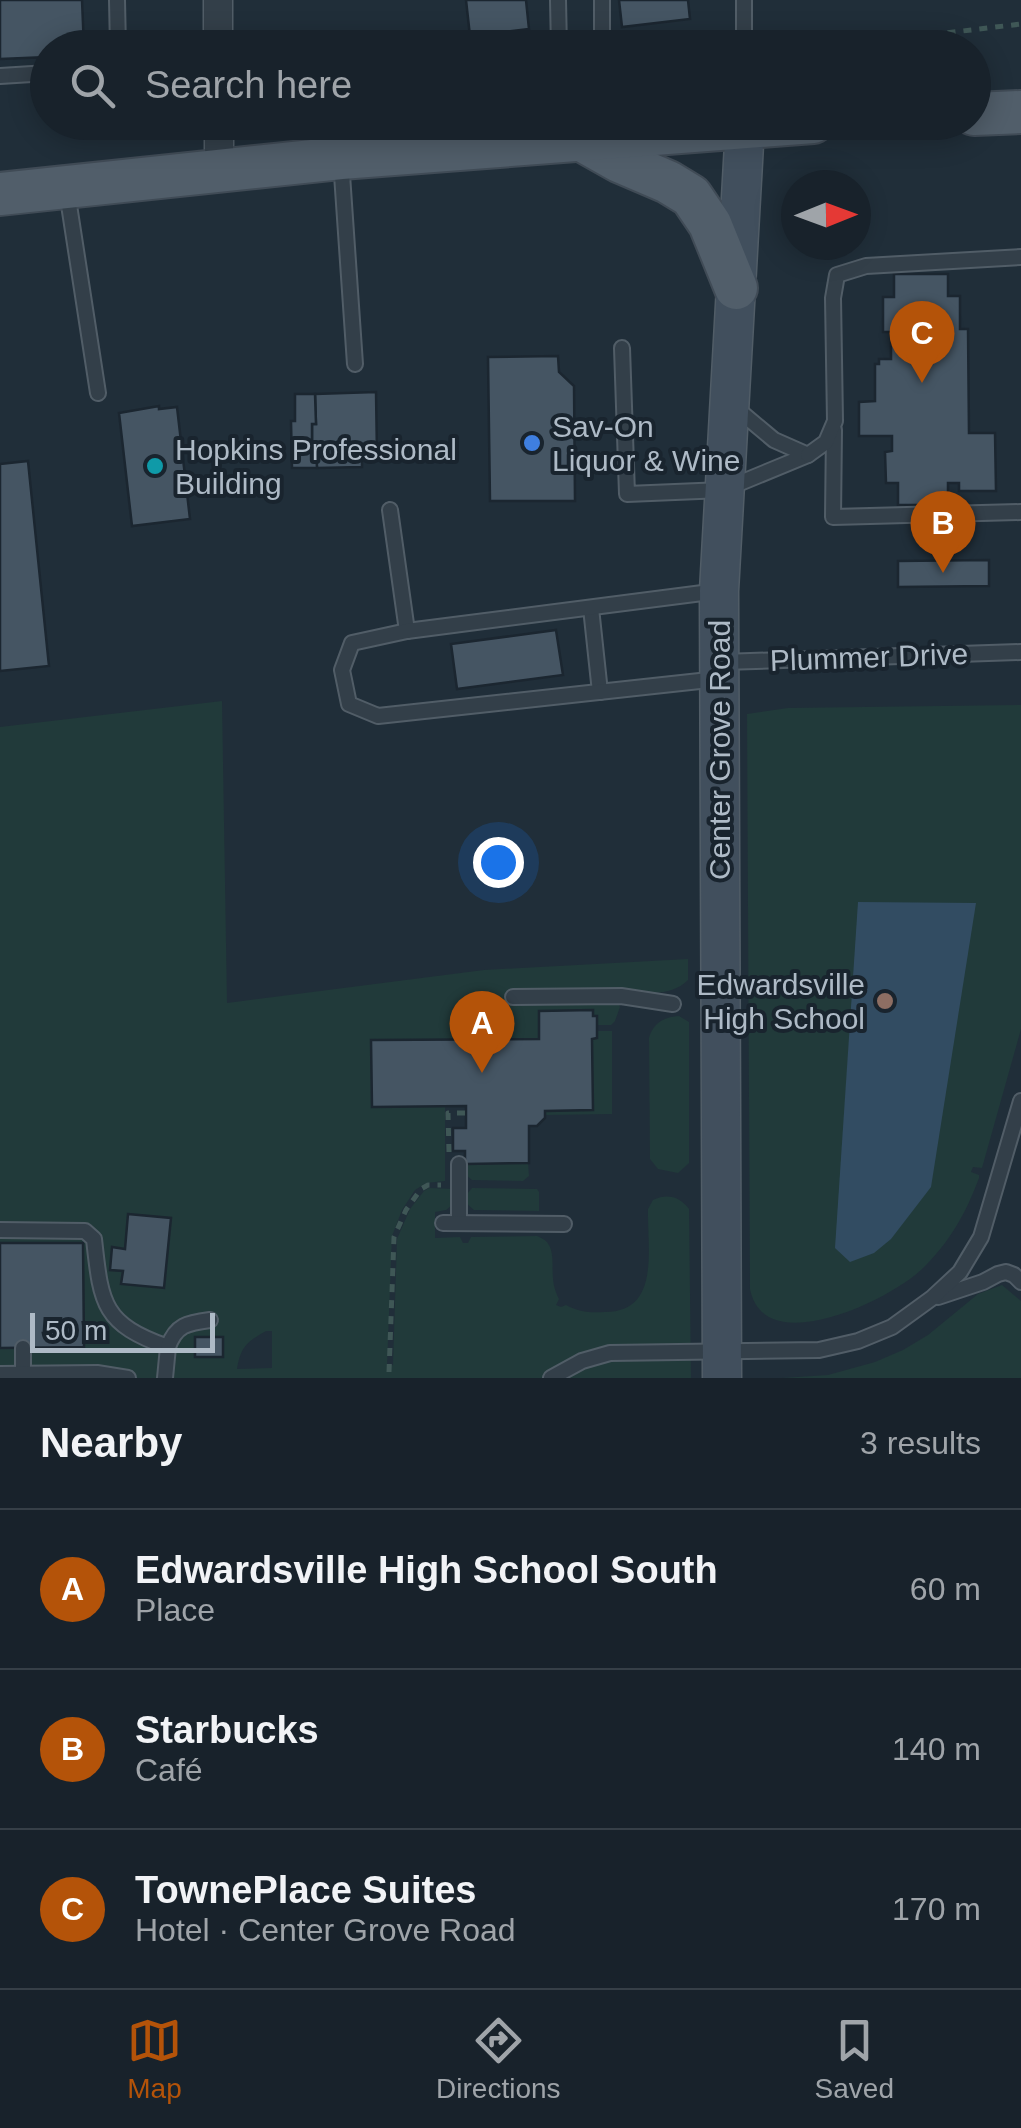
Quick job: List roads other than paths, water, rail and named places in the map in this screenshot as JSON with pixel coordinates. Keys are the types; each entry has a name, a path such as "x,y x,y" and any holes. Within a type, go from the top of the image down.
{"main road":[{"path":"991,113 1021,112"},
{"path":"0,194 507,140"},
{"path":"591,140 619,161 691,196 710,224 736,288"}],"street":[{"path":"218,0 218,30"},
{"path":"219,140 219,170"},
{"name":"Center Grove Road","path":"722,1365 719,591 743,140"}],"lane":[{"path":"117,0 118,30"},
{"path":"558,0 559,30"},
{"path":"602,0 602,30"},
{"path":"744,0 744,30"},
{"path":"0,76 30,74"},
{"path":"341,158 355,364"},
{"path":"66,186 98,394"},
{"path":"1021,257 866,266 837,275 833,298 833,517 1021,512"},
{"path":"622,348 626,494 723,490 808,454 826,442 834,421"},
{"path":"728,402 774,440 808,454"},
{"path":"390,510 406,631 719,591"},
{"path":"591,608 600,692"},
{"name":"Plummer Drive","path":"406,631 352,643 342,670 348,704 378,716 600,692 718,670 1021,652"},
{"path":"513,997 620,996 673,1004"},
{"path":"551,1378 610,1353 722,1365 818,1350 858,1341 892,1327 960,1272 982,1237 1021,1101"},
{"path":"454,1165 451,1223 564,1224"},
{"path":"1001,1175 1021,1167"},
{"path":"0,1230 89,1234 94,1239 100,1293 109,1310 137,1335 168,1347"},
{"path":"932,1298 998,1274 1014,1275 1021,1282"},
{"path":"164,1378 173,1334 183,1326 210,1320"},
{"path":"23,1348 23,1373"},
{"path":"0,1374 98,1373 128,1378"}],"water":[{"path":"858,902 976,903 931,1187 891,1239 874,1253 850,1262 835,1248"}],"place":[{"name":"TownePlace Suites","path":"922,383"},
{"name":"Sav-On Liquor & Wine","path":"532,443"},
{"name":"Hopkins Professional Building","path":"155,466"},
{"name":"Starbucks","path":"943,573"},
{"name":"Edwardsville High School","path":"885,1001"},
{"name":"Edwardsville High School South","path":"482,1073"}]}
